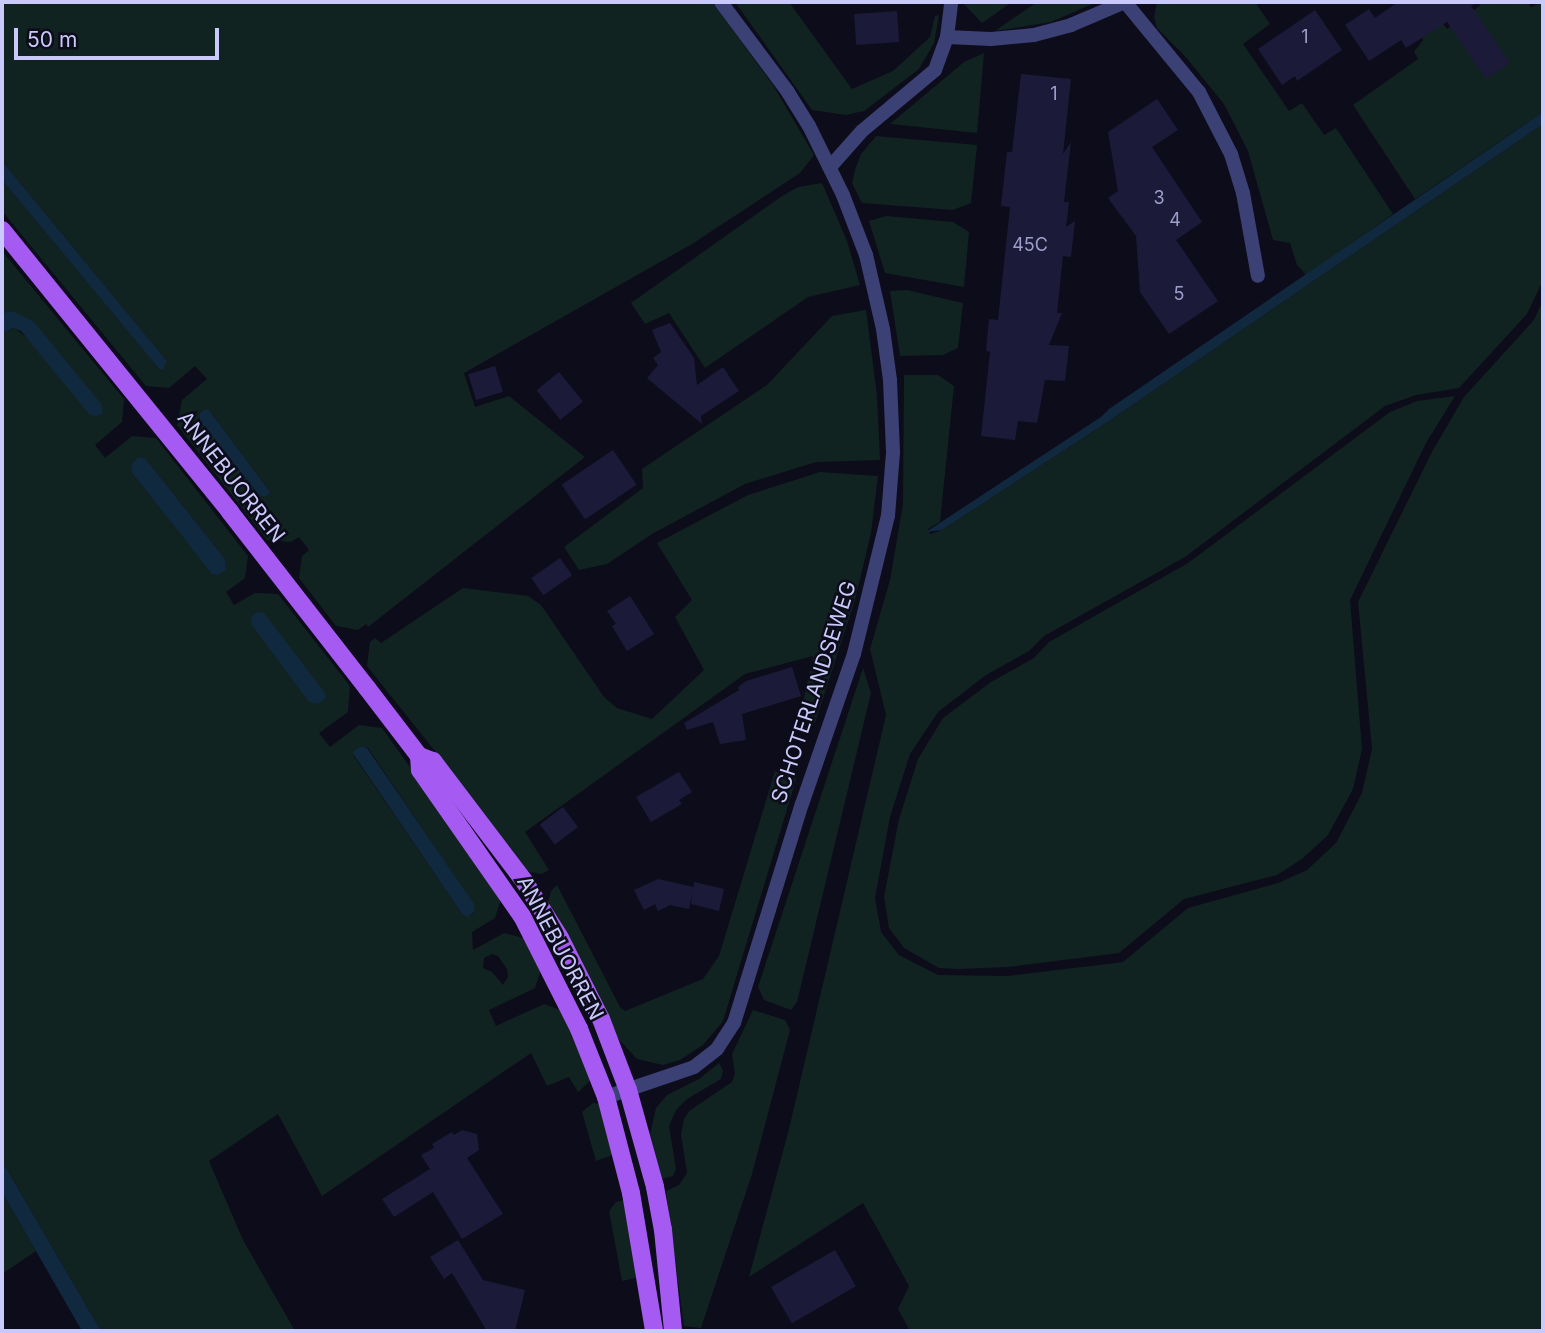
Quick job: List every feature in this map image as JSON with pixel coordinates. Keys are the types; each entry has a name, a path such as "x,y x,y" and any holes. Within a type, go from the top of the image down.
{"main road":[{"name":"ANNEBUORREN","path":"2,230 230,512 419,756 433,761 524,881 554,928 596,1009 628,1090"},
{"name":"ANNEBUORREN","path":"419,756 420,770 522,916 579,1029 606,1097"},
{"path":"628,1090 662,1219 673,1331"},
{"path":"606,1097 636,1215 654,1331"}],"street":[{"name":"SCHOTERLANDSEWEG","path":"606,1097 685,1071 703,1061 717,1049 734,1023 799,814 854,654 888,516 891,482 890,380 884,330 870,269 853,218 830,167 788,92 721,2"},
{"path":"830,167 862,131 935,70 947,37 951,2"},
{"path":"947,37 991,39 1034,35 1071,25 1125,2 1199,92 1215,122 1244,193 1258,276"}],"green space":[{"path":"2,2 712,2 773,85 814,155 800,173 692,244 464,373 475,407 509,396 585,457 368,627 366,624 358,630 336,626 299,578 302,556 309,550 299,537 290,542 267,540 177,425 182,400 207,379 195,366 169,388 146,386 2,211 2,180 159,369 167,361 2,161","holes":["209,410 271,493 265,497 259,495 200,421 199,413"]},
{"path":"735,2 789,2 852,89 893,71 930,37 935,16 939,15 934,43 919,69 864,111 846,115 812,110"},
{"path":"962,2 1012,2 982,23"},
{"path":"1037,2 1097,2 1051,22 995,31"},
{"path":"1157,2 1255,2 1270,24 1243,44 1289,111 1302,103 1324,135 1336,128 1393,214 1306,275 1297,265 1290,243 1273,240 1248,151 1224,104 1185,56 1157,28 1154,17"},
{"path":"1398,2 1428,2 1447,29 1480,6 1478,2 1527,2 1531,7 1543,2 1543,112 1415,199 1353,105 1418,59 1414,52 1423,40"},
{"path":"984,53 977,133 890,124 964,62"},
{"path":"1543,124 1543,280 1527,314 1459,388 1416,395 1385,406 1185,557 1044,636 1029,651 986,675 938,712 910,754 890,817 875,898 881,932 899,955 938,975 1008,976 1123,962 1188,908 1278,883 1307,870 1336,843 1362,793 1372,749 1358,602 1433,450 1464,397 1534,320 1543,300 1543,1331 910,1331 898,1309 909,1286 863,1203 749,1277 789,1129 886,715 870,649 890,580 903,504 904,375 938,375 954,386 940,522 928,529 930,534 942,530 1112,419"},
{"path":"876,136 977,145 971,203 953,210 862,203 852,183 861,154"},
{"path":"822,183 847,241 860,285 808,297 705,368 669,313 645,324 631,303 782,196 798,187"},
{"path":"886,216 953,222 969,232 964,287 885,273 869,221"},
{"path":"2,251 124,399 122,422 95,445 105,458 132,436 156,438 248,556 245,578 226,592 234,605 255,593 278,594 350,686 348,712 319,733 330,747 359,725 382,728 502,896 495,918 472,932 473,950 504,933 527,939 542,966 535,988 489,1010 496,1026 544,1004 563,1011 590,1081 578,1092 569,1077 547,1086 531,1053 322,1196 278,1114 209,1161 243,1240 295,1331 101,1331 2,1161 2,333 15,328 31,341 12,311 2,313","holes":["138,457 145,458 225,559 226,570 190,546 132,473 131,465","361,746 368,748 473,904 474,913 468,916 462,914 354,756 354,750","492,954 498,956 507,969 508,977 503,985 492,972 483,968 484,958"]},
{"path":"907,290 963,303 958,348 943,355 900,356 890,291"},
{"path":"866,310 877,395 880,460 816,462 745,484 652,534 607,564 579,570 564,547 643,488 642,469 767,385 832,316"},
{"path":"1455,396 1426,443 1350,600 1362,749 1353,789 1328,835 1302,859 1277,875 1184,899 1119,953 1008,967 958,969 939,968 904,948 889,928 884,897 899,819 918,759 943,718 991,682 1034,658 1049,642 1188,563 1390,412 1417,401"},
{"path":"820,472 878,476 871,533 855,600 815,723 800,717 813,656 745,674 525,832 549,870 541,874 522,870 462,785 367,666 370,642 375,638 381,643 463,588 528,596 541,605 604,697 617,708 652,719 704,670 675,617 692,600 657,543 748,495"},
{"path":"863,668 871,693 797,1002 791,1010 764,1000 758,987"},
{"path":"775,771 797,776 723,1021 703,1045 680,1060 663,1065 637,1059 615,1035 547,905 551,891 557,885 620,1007 625,1011 703,979 719,956"},
{"path":"753,1010 785,1020 790,1030 752,1174 701,1328 684,1326 666,1191 679,1185 687,1173 681,1134 684,1119 689,1111 732,1082 735,1074 732,1054"},
{"path":"719,1063 723,1070 721,1079 687,1099 676,1110 669,1126 676,1169 673,1176 662,1179 650,1135 656,1108 667,1095 699,1079"},
{"path":"593,1103 599,1104 615,1151 596,1161 582,1112"},
{"path":"2,1192 36,1251 2,1274"},
{"path":"627,1199 636,1278 622,1281 609,1211 616,1202"}],"water":[{"path":"1543,112 1543,124 1112,419 942,530 926,532 1101,417"},
{"path":"2,161 167,361 163,369 159,369 2,180"},
{"path":"12,311 34,322 102,405 103,413 96,416 89,414 21,331 14,328 2,333 2,313"},
{"path":"203,410 209,410 271,493 265,497 259,495 200,421 199,414"},
{"path":"138,457 145,458 225,559 226,570 218,575 212,574 132,473 131,465"},
{"path":"257,612 264,613 325,693 325,699 318,704 309,702 252,625 251,618"},
{"path":"361,746 367,748 474,904 474,912 468,917 462,914 354,755 354,750"},
{"path":"2,1161 101,1331 82,1331 2,1192"}],"building":[{"path":"1398,2 1479,2 1471,6 1510,63 1486,79 1447,22 1406,48 1401,40 1369,61 1345,25 1369,9 1375,18"},
{"path":"1315,10 1342,50 1297,81 1295,76 1282,85 1258,49"},
{"path":"897,11 899,42 856,45 854,14"},
{"path":"1021,74 1071,79 1063,154 1071,142 1064,202 1069,202 1066,227 1075,221 1071,257 1063,256 1057,313 1062,313 1049,345 1069,346 1065,381 1045,380 1037,423 1018,421 1015,440 981,436 990,352 986,351 989,319 998,320 1010,207 1001,206 1007,152 1012,152"},
{"path":"1157,99 1178,130 1152,147 1202,222 1176,240 1218,301 1169,334 1140,292 1136,236 1108,198 1118,191 1108,132"},
{"path":"670,323 694,358 697,385 723,367 739,391 701,416 702,424 647,378 658,365 653,358 661,352 652,330"},
{"path":"495,366 503,392 476,400 468,374"},
{"path":"559,372 583,402 560,420 536,390"},
{"path":"613,450 636,485 585,519 562,485"},
{"path":"560,558 572,575 543,595 531,578"},
{"path":"630,596 654,634 627,651 612,626 616,624 607,611"},
{"path":"792,667 801,696 742,714 746,740 720,744 713,722 687,730 684,723 739,690 738,687 746,681"},
{"path":"679,772 692,792 679,800 682,804 651,822 636,797"},
{"path":"563,807 578,827 555,844 540,824"},
{"path":"658,879 694,887 694,882 724,889 719,911 691,904 693,891 689,909 670,905 658,911 655,904 644,910 634,890"},
{"path":"462,1130 477,1134 479,1150 467,1158 503,1214 462,1239 433,1192 394,1217 382,1199 430,1169 421,1155 434,1148 432,1144 452,1132 454,1135"},
{"path":"458,1240 483,1280 525,1290 515,1331 487,1331 452,1273 444,1279 430,1257"},
{"path":"835,1250 856,1286 792,1323 771,1287"}]}
